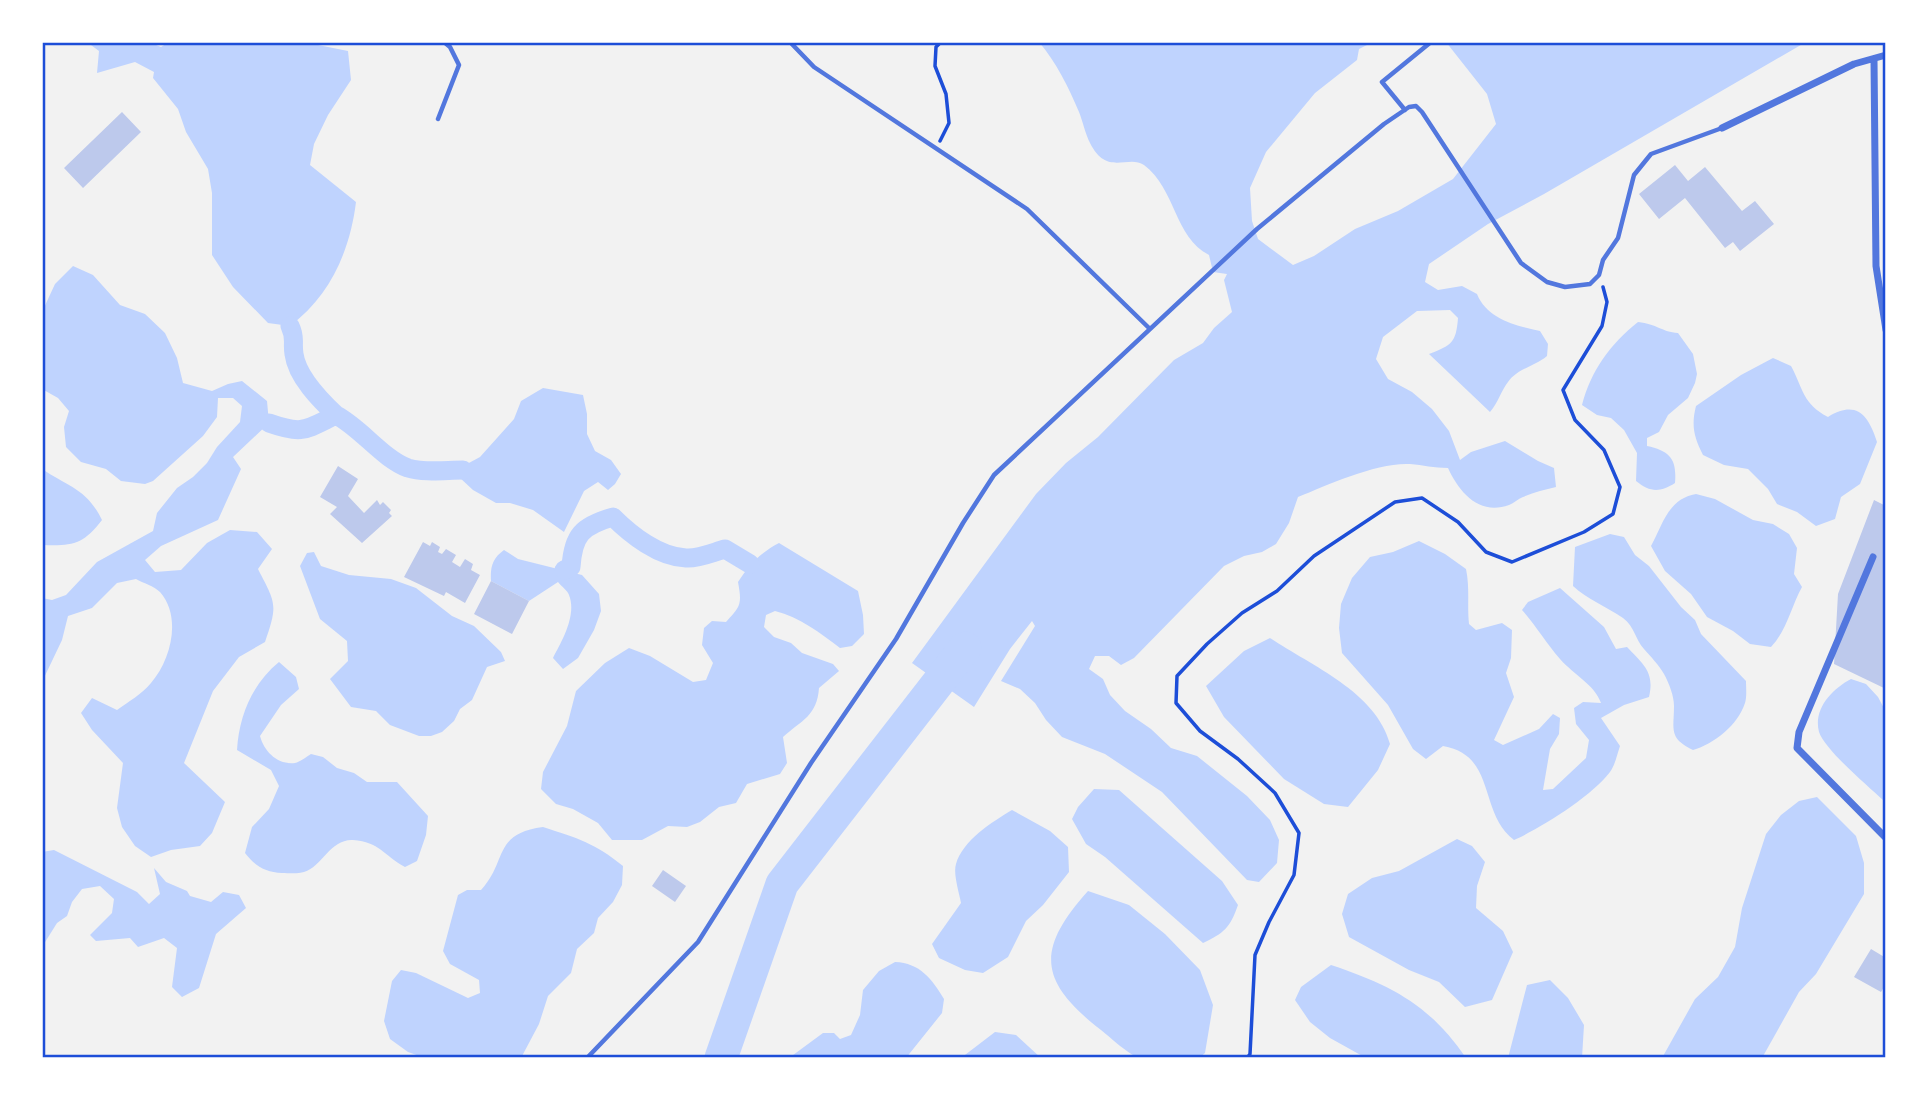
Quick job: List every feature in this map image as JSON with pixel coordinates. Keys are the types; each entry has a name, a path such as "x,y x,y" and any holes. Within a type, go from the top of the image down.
{"street":[{"path":"1722,128 1854,64 1886,55"},
{"path":"1874,59 1876,266 1886,330"},
{"path":"1873,557 1799,732 1797,748 1886,838"}],"lane":[{"path":"438,119 459,65 450,47 443,42"},
{"path":"790,42 814,67 1027,209 1150,329"},
{"path":"1405,110 1382,82 1431,42"},
{"path":"587,1058 698,942 811,763 896,639 994,475 1256,229 1405,110 1416,106 1521,263 1547,282 1565,287 1590,284 1599,275 1603,260 1618,238 1634,175 1651,154 1722,128"}],"path":[{"path":"936,149 948,123 946,94 935,66 936,47 942,42"},
{"path":"1247,1058 1250,1054 1255,955 1294,875 1299,833 1275,793 1238,759 1200,731 1177,703 1177,676 1242,613 1277,591 1314,556 1395,502 1422,498 1458,522 1486,552 1512,562 1584,532 1613,514 1620,487 1604,450 1575,420 1563,390 1602,326 1607,302 1599,275"}],"water":[{"path":"87,42 149,42 161,47 169,42 303,42 348,51 351,80 328,115 314,144 310,165 356,202 353,220 343,255 327,287 290,326 268,323 233,287 212,255 212,193 208,169 186,132 178,109 153,78 154,72 135,62 97,73 99,51"},
{"path":"1039,42 1373,42 1359,49 1357,60 1315,93 1266,152 1250,188 1252,221 1258,239 1293,265 1314,256 1355,229 1398,211 1453,179 1496,124 1487,94 1446,42 1806,42 1488,224 1429,264 1425,282 1438,290 1462,286 1477,294 1488,310 1503,320 1540,331 1548,344 1547,356 1512,377 1490,412 1429,354 1448,345 1454,338 1458,318 1450,310 1417,311 1383,337 1376,359 1388,379 1412,392 1432,409 1449,431 1460,460 1471,452 1505,441 1554,468 1556,487 1498,508 1471,500 1448,468 1397,464 1368,470 1298,497 1289,523 1276,544 1224,566 1134,658 1121,665 1109,656 1095,656 1089,669 1103,679 1110,695 1125,711 1151,729 1171,748 1197,756 1247,796 1270,820 1279,840 1277,863 1259,882 1247,880 1162,792 1105,754 1062,737 1020,689 1001,681 1035,626 1032,621 1010,649 974,707 912,663 1036,494 1066,463 1098,437 1174,360 1203,343 1214,328 1232,312 1224,280 1227,274 1213,272 1209,255 1189,237 1155,175 1138,162 1110,162 1097,153 1088,139 1066,85"},
{"path":"73,266 93,275 120,305 145,314 165,333 177,358 183,383 212,391 242,381 267,401 269,423 233,457 241,469 218,520 161,546 145,560 155,572 181,570 207,543 230,530 257,532 272,549 258,569 273,604 272,619 265,642 239,657 213,691 184,763 225,802 212,833 200,846 171,850 151,857 135,846 122,827 117,808 123,763 92,730 81,713 92,698 117,710 139,694 158,674 171,638 171,614 167,602 158,590 136,579 117,583 92,608 68,616 62,640 42,682 42,621 45,617 42,614 42,598 52,600 66,595 97,562 153,531 157,513 177,488 207,463 217,447 240,422 242,406 233,398 218,398 217,417 203,436 153,481 145,484 121,481 106,469 81,462 66,447 64,427 69,411 58,398 42,389 42,312 55,284"},
{"path":"1638,322 1678,333 1693,354 1697,374 1688,398 1668,415 1659,432 1647,438 1647,446 1670,457 1675,468 1675,483 1659,490 1650,489 1636,481 1637,453 1624,430 1611,418 1597,415 1582,405 1603,359 1619,339"},
{"path":"1773,358 1791,366 1808,401 1819,412 1828,417 1846,410 1860,413 1865,417 1877,442 1860,484 1841,497 1835,519 1816,526 1797,512 1777,504 1768,489 1748,469 1724,465 1703,455 1696,437 1696,406 1741,375"},
{"path":"543,388 583,395 587,434 595,451 611,460 621,474 608,490 598,482 584,491 564,532 533,510 510,503 496,503 473,490 459,477 467,464 480,457 514,419 521,401"},
{"path":"42,469 84,495 102,520 83,539 69,544 42,545"},
{"path":"1696,494 1715,499 1753,520 1773,524 1789,534 1797,548 1794,574 1802,587 1785,626 1771,647 1750,644 1707,617 1691,594 1665,571 1651,546 1673,507 1679,501"},
{"path":"1610,534 1624,537 1635,555 1649,566 1681,607 1695,620 1701,634 1746,681 1746,701 1737,719 1717,738 1701,747 1693,750 1676,737 1673,727 1674,702 1669,685 1630,625 1573,586 1575,547"},
{"path":"1419,541 1445,554 1466,569 1469,624 1476,630 1502,623 1512,630 1511,658 1506,673 1514,697 1494,740 1503,745 1539,729 1553,714 1560,718 1559,734 1550,749 1543,790 1553,789 1586,758 1589,740 1576,724 1574,708 1583,702 1601,703 1589,685 1565,665 1522,610 1528,602 1560,588 1604,627 1616,649 1627,647 1649,675 1649,697 1624,705 1601,718 1620,746 1610,772 1591,791 1565,810 1514,840 1503,829 1495,815 1480,773 1472,761 1460,752 1443,746 1426,759 1413,749 1388,705 1342,653 1339,628 1341,604 1352,578 1370,557 1393,552"},
{"path":"779,543 858,591 864,634 852,646 840,648 793,617 775,611 766,615 764,627 774,637 791,643 802,653 833,664 839,671 819,688 815,705 807,717 783,737 787,763 780,774 747,784 736,803 719,807 700,822 687,827 668,826 642,840 612,840 598,823 573,809 556,804 541,789 543,772 567,726 576,691 605,663 629,648 650,656 693,682 706,680 713,663 702,645 704,628 712,621 726,622 731,617 739,604 738,582 756,560"},
{"path":"504,550 518,559 582,575 599,594 601,611 594,630 578,658 563,669 553,658 570,619 571,603 568,593 558,582 529,601 491,581 493,563"},
{"path":"314,552 321,566 349,575 391,579 416,588 452,616 474,626 501,652 505,661 487,667 472,700 460,709 454,721 442,732 419,736 390,725 376,711 351,707 330,679 348,661 347,641 320,619 300,566 307,553"},
{"path":"1270,638 1341,682 1371,709 1383,726 1390,744 1378,770 1348,807 1324,804 1284,779 1224,717 1206,686 1244,651"},
{"path":"279,662 296,677 299,689 281,705 260,736 265,747 272,756 282,762 295,763 311,754 323,757 337,768 354,773 367,782 397,782 428,816 426,835 417,861 405,867 376,846 353,840 332,848 311,869 282,873 261,868 245,853 252,827 269,809 279,786 271,770 237,750 238,737 244,713 254,691"},
{"path":"1851,679 1866,684 1878,697 1886,712 1886,799 1883,800 1838,758 1819,732 1821,708 1837,688"},
{"path":"1094,789 1119,790 1222,881 1238,905 1225,929 1203,943 1105,857 1086,844 1072,819 1078,807"},
{"path":"1817,797 1856,836 1864,863 1864,894 1816,974 1799,992 1762,1058 1662,1058 1695,999 1718,977 1735,947 1742,908 1766,834 1781,815 1799,801"},
{"path":"1012,810 1050,831 1068,847 1069,872 1043,905 1026,921 1008,957 983,973 965,970 939,958 932,944 961,903 955,873 960,855 979,832"},
{"path":"543,827 585,842 613,858 623,866 622,885 613,902 598,918 594,933 577,949 571,973 548,996 539,1024 521,1058 425,1058 408,1052 390,1039 384,1021 392,981 401,970 416,973 468,998 480,993 479,980 450,964 443,951 458,895 467,890 481,890 508,842 527,831"},
{"path":"1457,839 1472,846 1485,862 1477,886 1476,908 1503,931 1513,952 1492,1000 1465,1007 1439,982 1409,970 1349,937 1342,914 1348,894 1372,878 1399,871"},
{"path":"54,850 137,892 149,904 160,894 154,868 166,882 187,891 190,896 211,902 223,892 239,895 246,908 216,934 199,988 182,997 172,987 177,948 164,938 138,947 130,938 96,941 90,935 112,913 114,899 100,886 82,889 72,902 67,916 57,923 42,947 42,852"},
{"path":"1088,891 1129,905 1165,934 1200,970 1213,1005 1205,1053 1199,1058 1136,1057 1080,1013 1065,996 1051,965 1052,948 1071,912"},
{"path":"895,962 912,965 924,973 944,999 942,1013 906,1058 789,1058 823,1033 834,1033 840,1039 851,1035 860,1015 863,990 879,971"},
{"path":"1331,965 1391,989 1408,999 1438,1024 1466,1058 1366,1058 1330,1038 1310,1022 1295,1000 1301,987"},
{"path":"1550,980 1568,998 1584,1025 1582,1058 1508,1058 1527,985"},
{"path":"995,1032 1016,1035 1041,1058 961,1058"}],"building":[{"path":"122,112 141,132 83,188 64,168"},
{"path":"1675,165 1688,181 1705,167 1742,211 1755,201 1774,224 1740,251 1733,242 1725,248 1685,198 1659,219 1639,194"},
{"path":"338,466 358,479 348,496 364,513 377,500 380,505 383,502 391,510 389,513 392,516 362,543 330,514 337,507 320,497"},
{"path":"1874,500 1886,506 1886,689 1834,664 1838,594"},
{"path":"423,542 430,546 432,542 440,547 438,552 442,554 446,549 456,555 452,562 460,567 465,559 473,564 471,570 480,575 465,603 446,592 444,596 404,577"},
{"path":"491,581 529,601 512,634 474,614"},
{"path":"663,870 686,886 675,902 652,886"},
{"path":"1871,949 1886,958 1886,984 1881,992 1854,977"}],"waterway":[{"path":"290,326 296,363 304,379 336,415"},
{"path":"269,423 297,430 336,415 390,458 408,468 428,471 463,470"},
{"path":"564,570 571,567 574,547 581,533 594,524 613,517 637,538 666,554 691,558 725,549 750,564"},
{"path":"721,1058 782,884 965,648"}]}
